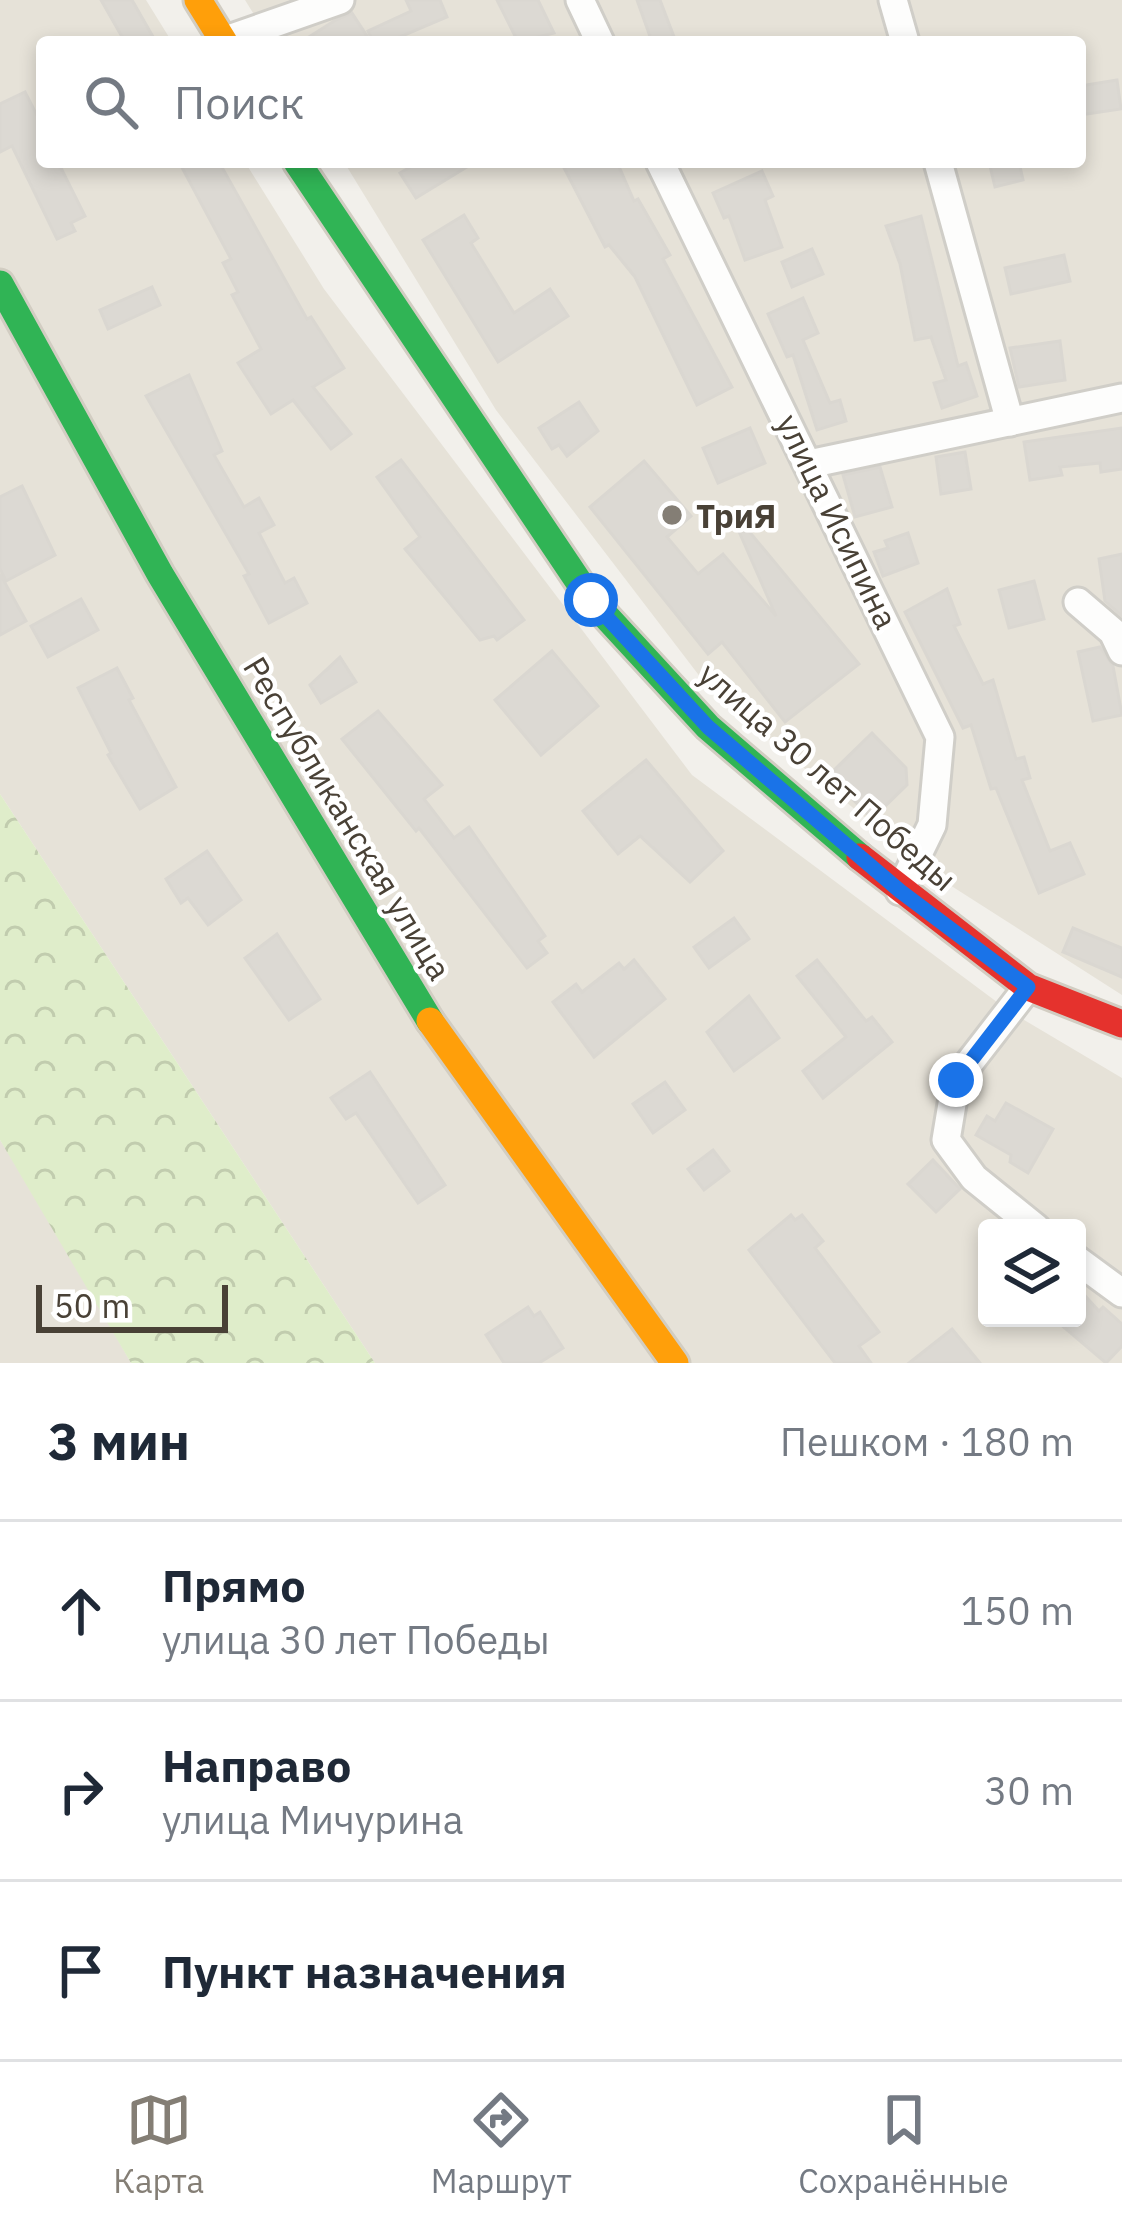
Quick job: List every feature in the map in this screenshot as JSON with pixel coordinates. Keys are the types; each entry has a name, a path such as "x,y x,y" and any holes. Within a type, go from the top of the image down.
{"street":[{"path":"198,0 221,36"},
{"path":"238,36 340,0"},
{"path":"580,0 598,36"},
{"path":"893,0 903,36"},
{"name":"улица 30 лет Победы","path":"301,168 591,600 708,727 900,891 1028,987 1122,1024"},
{"name":"улица Исипина","path":"663,168 940,737 932,825 900,891"},
{"path":"940,168 1010,422"},
{"name":"Республиканская улица","path":"0,284 172,594 456,1064 675,1363"},
{"path":"809,464 1122,398"},
{"path":"1078,602 1113,632 1122,651"},
{"path":"1025,1219 974,1178 946,1140 956,1080 1028,987"},
{"path":"1086,1267 1122,1293"}],"shaded area":[{"path":"0,0 146,0 168,36 36,36 36,168 249,168 324,289 692,775 1009,1011 1122,1078 1122,1363 375,1363 0,794"},
{"path":"245,0 1122,0 1122,995 942,880 714,695 496,410 348,168 1086,168 1086,36 267,36"},
{"path":"0,1140 47,1214 131,1363 0,1363"}],"green space":[{"path":"0,794 375,1363 131,1363 0,1140"}],"building":[{"path":"101,0 132,0 153,36 122,36"},
{"path":"406,0 440,0 447,17 402,36 370,36 368,31 411,11"},
{"path":"497,0 538,0 554,33 515,36"},
{"path":"637,0 660,0 674,36 650,36"},
{"path":"352,13 367,36 310,36"},
{"path":"1117,80 1121,109 1086,114 1086,85"},
{"path":"25,92 36,113 36,168 61,168 85,216 71,223 75,231 57,239 12,146 0,152 0,104"},
{"path":"182,168 222,168 307,319 311,317 344,368 313,387 351,434 331,449 293,400 271,414 238,363 261,349 232,295 238,292 223,263 231,259"},
{"path":"409,168 465,168 416,198 400,173"},
{"path":"564,168 620,168 634,201 638,199 670,255 663,259 732,387 697,405 635,277 609,245 605,247"},
{"path":"990,168 1020,168 1023,180 995,187"},
{"path":"762,171 773,196 765,200 782,247 745,260 729,216 724,218 713,193"},
{"path":"464,215 478,238 471,243 514,313 550,289 568,316 498,362 423,240"},
{"path":"921,216 958,366 966,363 977,396 942,408 934,383 946,380 931,337 915,340 900,264 886,226"},
{"path":"812,249 823,274 792,287 782,262"},
{"path":"1064,255 1070,281 1011,294 1005,268"},
{"path":"152,287 160,305 108,329 100,310"},
{"path":"803,298 818,333 803,340 830,403 840,400 846,421 817,430 793,355 787,357 768,314"},
{"path":"1060,341 1065,380 1019,387 1010,348"},
{"path":"189,375 222,451 214,455 244,507 259,498 274,525 259,533 285,583 294,578 307,603 269,623 244,576 249,574 146,396"},
{"path":"579,402 598,431 567,456 559,445 552,449 539,428"},
{"path":"750,428 765,463 718,483 703,448"},
{"path":"1122,428 1122,469 1101,472 1100,463 1060,467 1062,475 1030,480 1024,442"},
{"path":"965,452 971,489 941,494 936,457"},
{"path":"401,460 524,620 497,640 494,636 480,640 405,549 420,537 377,477"},
{"path":"644,461 691,516 667,537 698,574 723,554 776,616 737,527 743,524 859,664 785,722 722,642 708,654 590,507"},
{"path":"880,467 892,507 855,517 843,475"},
{"path":"22,486 55,555 6,581 0,569 0,497"},
{"path":"908,533 918,563 883,576 874,552 888,548 885,541"},
{"path":"1122,554 1122,616 1105,601 1099,559"},
{"path":"0,574 26,621 0,635"},
{"path":"1034,581 1044,619 1009,628 999,590"},
{"path":"947,589 960,624 954,626 983,684 993,680 1016,759 1024,757 1030,778 1022,780 1050,851 1070,843 1084,874 1039,893 996,788 991,789 971,725 963,728 905,612"},
{"path":"81,599 98,630 48,657 31,626"},
{"path":"1100,647 1113,666 1122,715 1093,721 1078,652"},
{"path":"552,651 598,706 541,755 495,700"},
{"path":"340,657 356,682 321,703 310,685"},
{"path":"117,668 176,787 140,809 108,755 78,688"},
{"path":"378,711 442,785 424,799 454,838 469,827 545,936 538,941 547,953 527,968 419,828 416,831 342,739"},
{"path":"872,733 906,768 907,785 872,819 829,775"},
{"path":"646,760 723,851 690,882 640,836 618,854 583,811"},
{"path":"207,851 241,900 208,925 188,898 181,903 166,879"},
{"path":"734,918 749,939 709,968 694,947"},
{"path":"1073,928 1122,948 1122,977 1063,952"},
{"path":"277,934 320,999 289,1020 245,958"},
{"path":"634,960 665,999 594,1057 553,1002 576,984 582,992 619,963 624,969"},
{"path":"817,960 866,1021 872,1017 892,1042 823,1098 803,1071 846,1037 797,976"},
{"path":"749,996 779,1038 734,1071 707,1032"},
{"path":"370,1072 445,1185 418,1203 356,1113 346,1119 331,1098"},
{"path":"665,1082 685,1110 653,1133 633,1104"},
{"path":"1006,1103 1053,1129 1028,1173 1010,1162 1011,1155 976,1135 987,1116 995,1121"},
{"path":"713,1150 729,1171 704,1190 688,1169"},
{"path":"933,1160 960,1189 936,1212 908,1184"},
{"path":"791,1215 795,1220 802,1215 823,1241 815,1248 879,1332 859,1346 871,1363 835,1363 749,1250"},
{"path":"1086,1297 1122,1324 1122,1346 1106,1363 1064,1327 1086,1327"},
{"path":"528,1307 534,1316 540,1312 563,1348 539,1363 504,1363 486,1335"},
{"path":"952,1329 980,1363 909,1363"}],"traffic: fast":[{"path":"301,168 591,600 708,727 860,857"},
{"path":"0,284 160,574 430,1021"}],"traffic: slow":[{"path":"198,0 220,36"},
{"path":"430,1021 675,1363"}],"traffic: jam":[{"path":"860,857 1028,987 1122,1024"}],"place":[{"name":"ТриЯ","path":"672,515"}],"route":[{"path":"591,600 708,727 900,891 1028,987 986,1048 956,1080"}]}
